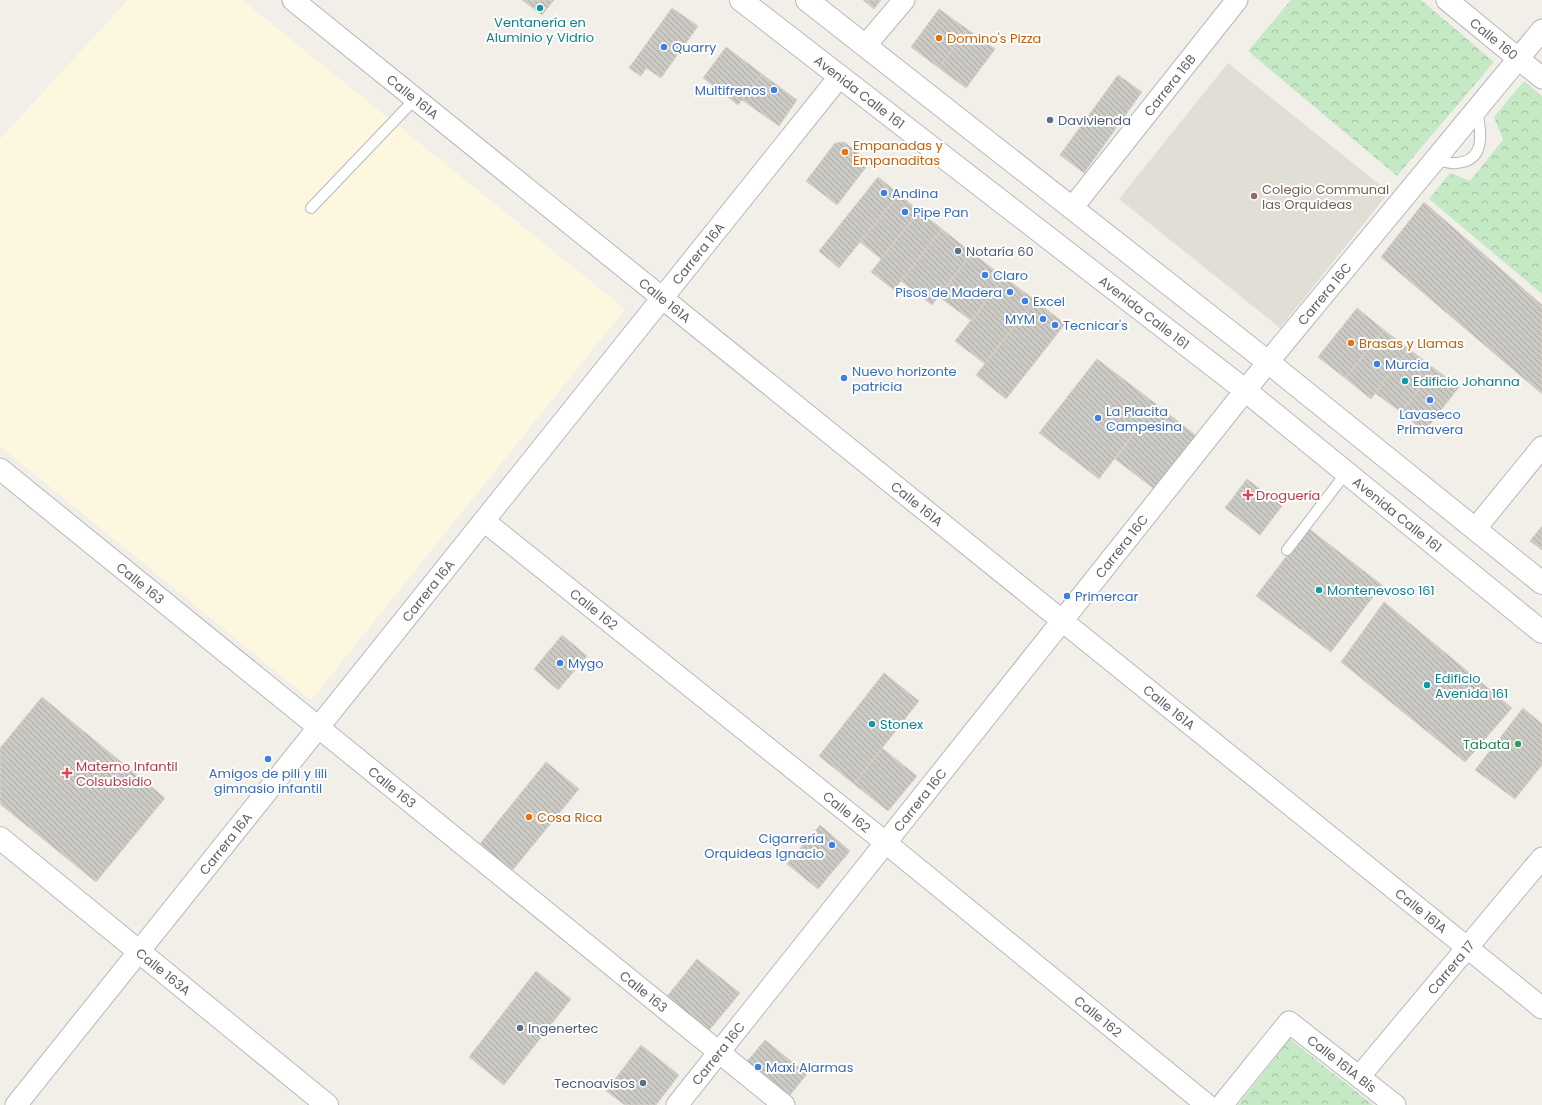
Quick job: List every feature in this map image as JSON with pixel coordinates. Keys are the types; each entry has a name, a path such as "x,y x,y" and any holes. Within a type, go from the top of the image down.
{"main road":[{"name":"Avenida Calle 161","path":"741,0 1246,391 1542,632"},
{"path":"807,0 1268,362 1542,583"},
{"name":"Calle 163A","path":"0,838 327,1105"}],"street":[{"name":"Calle 161A","path":"292,0 1542,1008"},
{"path":"865,46 904,0"},
{"name":"Carrera 16B","path":"1072,208 1237,0"},
{"name":"Calle 160","path":"1447,0 1542,78"},
{"name":"Carrera 16C","path":"678,1105 1268,362 1542,30"},
{"name":"Carrera 16A","path":"16,1105 840,76"},
{"path":"1475,529 1542,447"},
{"name":"Calle 163","path":"0,469 784,1105"},
{"name":"Calle 162","path":"484,521 886,843 1207,1105"},
{"name":"Carrera 17","path":"1359,1077 1542,858"},
{"name":"Calle 161A Bis","path":"1222,1105 1289,1022 1395,1105"}],"lane":[{"path":"311,208 415,99"},
{"path":"1435,160 1455,163 1465,162 1474,157 1479,147 1481,131 1477,109"},
{"path":"1287,550 1346,473"}],"shaded area":[{"path":"128,0 242,0 625,309 311,700 0,446 0,139"},
{"name":"Colegio Communal las Orquideas","path":"1228,63 1389,192 1280,328 1119,199"}],"green space":[{"path":"1291,0 1421,0 1494,62 1397,176 1248,51"},
{"path":"1524,81 1542,96 1542,294 1429,199 1450,173 1470,181 1503,140 1494,117"},
{"path":"1290,1039 1373,1105 1238,1105"}],"building":[{"name":"Ventanería en Aluminio y Vidrio","path":"522,0 554,0 542,15"},
{"path":"863,0 881,0 874,9"},
{"name":"Quarry","path":"672,8 698,26 661,78 646,68 641,76 629,68"},
{"name":"Domino's Pizza","path":"939,9 967,29 939,68 911,47"},
{"path":"967,29 995,49 966,88 939,68"},
{"path":"726,47 762,74 738,105 703,78"},
{"path":"762,74 797,100 779,126 742,100"},
{"path":"1118,75 1142,92 1084,173 1060,155"},
{"path":"844,142 870,162 837,205 806,181 835,143"},
{"path":"878,177 899,194 839,268 819,251"},
{"path":"899,194 919,211 881,259 860,242"},
{"path":"1424,202 1542,305 1542,394 1381,257"},
{"path":"919,211 942,229 894,290 871,272"},
{"path":"942,229 972,253 932,305 901,281"},
{"path":"972,253 1004,277 972,321 939,297"},
{"path":"1004,277 1035,300 985,364 955,341"},
{"path":"1035,300 1065,324 1006,399 976,375"},
{"name":"Brasas y Llamas","path":"1357,308 1384,330 1345,378 1318,357"},
{"name":"Murcia","path":"1384,330 1409,349 1371,399 1345,378"},
{"name":"Edificio Johanna","path":"1409,349 1435,369 1401,412 1375,393"},
{"name":"La Placita Campesina","path":"1097,359 1156,404 1099,479 1039,433"},
{"name":"Lavaseco Primavera","path":"1435,369 1459,387 1424,432 1401,412"},
{"path":"1156,404 1199,438 1157,491 1115,459"},
{"path":"1247,479 1282,506 1260,535 1225,508"},
{"path":"1542,526 1542,550 1530,541"},
{"name":"Montenevoso 161","path":"1308,528 1382,585 1331,652 1256,596"},
{"name":"Edificio Avenida 161","path":"1384,602 1512,708 1465,762 1341,662"},
{"name":"Mygo","path":"562,635 587,656 558,690 534,669"},
{"name":"Stonex","path":"884,673 919,701 854,784 819,756"},
{"name":"Materno Infantil Colsubsidio","path":"42,697 165,798 96,882 0,804 0,748"},
{"name":"Tabata","path":"1523,708 1542,724 1542,765 1515,799 1475,770"},
{"path":"882,748 917,776 888,811 854,784"},
{"name":"Cosa Rica","path":"546,762 579,789 511,872 479,845"},
{"path":"820,825 850,851 818,889 787,864"},
{"path":"697,959 740,993 707,1033 665,999"},
{"name":"Ingenertec","path":"536,971 571,999 504,1085 469,1057"},
{"path":"765,1040 807,1074 786,1100 744,1065"},
{"name":"Tecnoavisos","path":"641,1045 679,1075 656,1105 625,1105 606,1091"}],"place":[{"name":"Ventanería en Aluminio y Vidrio","path":"540,8"},
{"name":"Domino's Pizza","path":"939,38"},
{"name":"Quarry","path":"664,47"},
{"name":"Multifrenos","path":"774,90"},
{"name":"Davivienda","path":"1050,120"},
{"name":"Empanadas y Empanaditas","path":"845,152"},
{"name":"Andina","path":"884,193"},
{"name":"Colegio Communal las Orquideas","path":"1254,196"},
{"name":"Pipe Pan","path":"905,212"},
{"name":"Notaría 60","path":"958,251"},
{"name":"Claro","path":"985,275"},
{"name":"Pisos de Madera","path":"1010,292"},
{"name":"Excel","path":"1025,301"},
{"name":"MYM","path":"1043,319"},
{"name":"Tecnicar's","path":"1055,325"},
{"name":"Brasas y Llamas","path":"1351,343"},
{"name":"Murcia","path":"1377,364"},
{"name":"Nuevo horizonte patricia","path":"844,378"},
{"name":"Edificio Johanna","path":"1405,381"},
{"name":"Lavaseco Primavera","path":"1430,400"},
{"name":"La Placita Campesina","path":"1098,418"},
{"name":"Droguería","path":"1248,495"},
{"name":"Montenevoso 161","path":"1319,590"},
{"name":"Primercar","path":"1067,596"},
{"name":"Mygo","path":"560,663"},
{"name":"Edificio Avenida 161","path":"1427,685"},
{"name":"Stonex","path":"872,724"},
{"name":"Tabata","path":"1518,744"},
{"name":"Amigos de pili y lili gimnasio infantil","path":"268,759"},
{"name":"Materno Infantil Colsubsidio","path":"67,773"},
{"name":"Cosa Rica","path":"529,817"},
{"name":"Cigarrería Orquideas Ignacio","path":"832,845"},
{"name":"Ingenertec","path":"520,1028"},
{"name":"Maxi Alarmas","path":"758,1067"},
{"name":"Tecnoavisos","path":"643,1083"}]}
